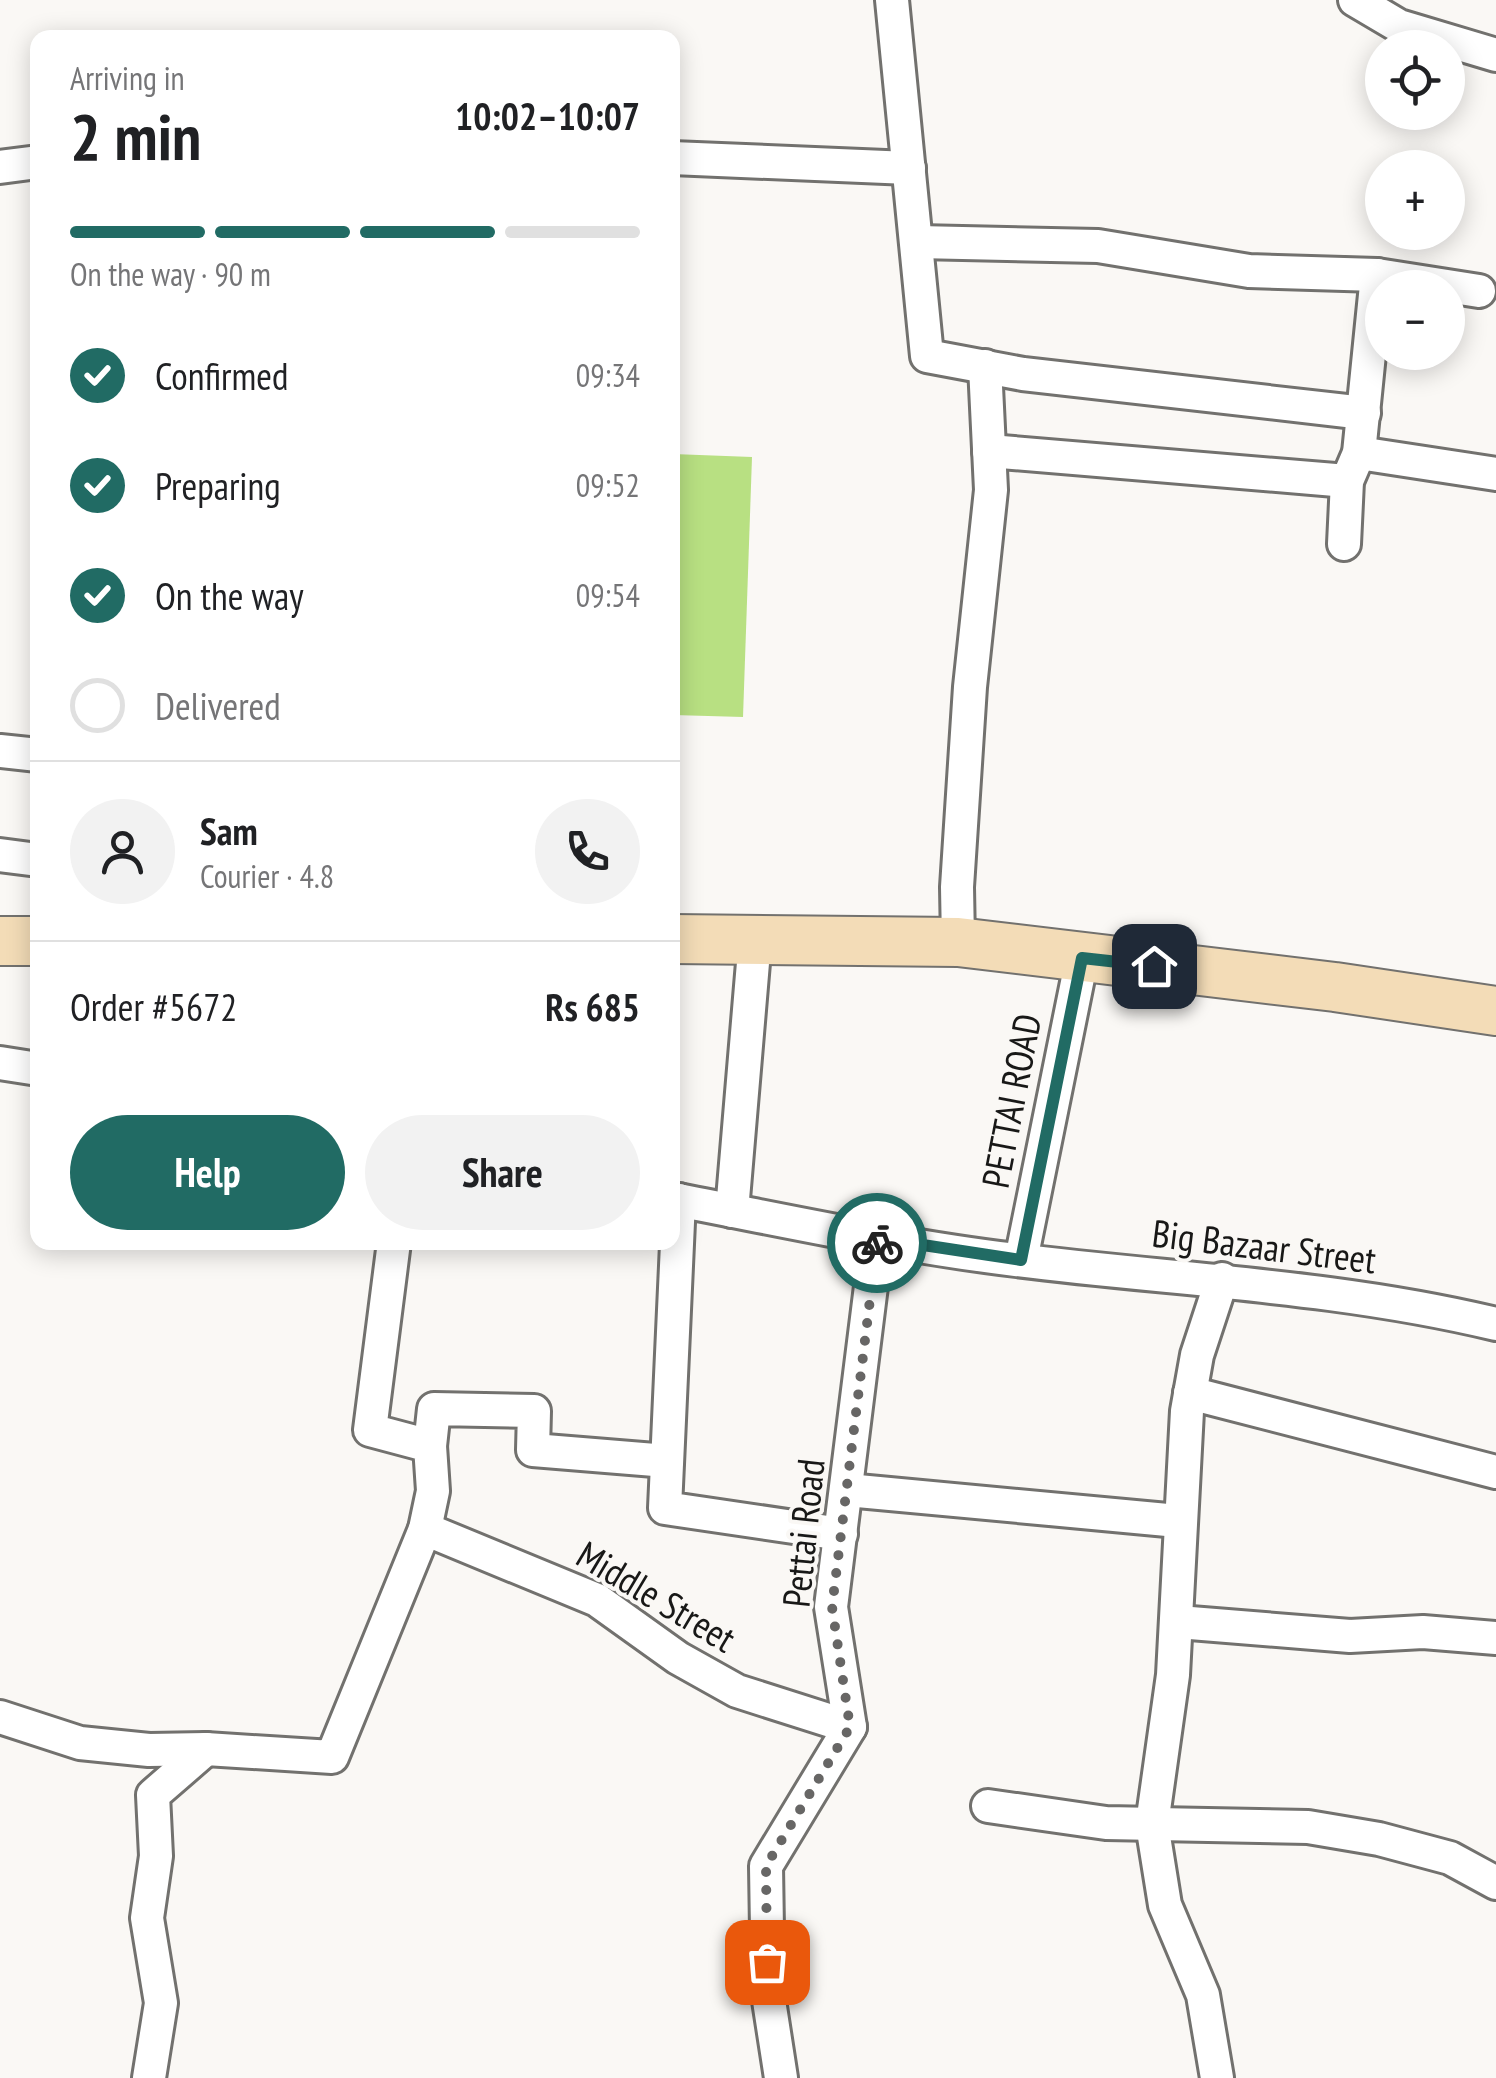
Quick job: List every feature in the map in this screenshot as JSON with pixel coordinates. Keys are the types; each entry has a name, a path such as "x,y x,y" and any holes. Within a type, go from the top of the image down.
{"main road":[{"path":"680,939 958,942 1496,1010"},
{"path":"0,941 30,942"}],"street":[{"path":"892,0 927,356 1364,413"},
{"path":"1355,0 1400,26 1496,55"},
{"path":"680,158 909,168"},
{"path":"0,167 30,163"},
{"path":"918,242 1098,246 1249,272 1365,275"},
{"path":"1465,289 1479,291"},
{"path":"958,942 970,688 991,490 984,366"},
{"path":"1344,544 1368,370"},
{"path":"990,452 1496,474"},
{"path":"0,751 30,753"},
{"path":"0,855 30,859"},
{"path":"732,1211 755,939"},
{"name":"PETTAI ROAD","path":"1021,1260 1082,958"},
{"path":"0,1063 30,1068"},
{"path":"680,1201 1021,1260"},
{"name":"Pettai Road","path":"850,1727 832,1607 877,1238"},
{"path":"393,1250 370,1430 430,1446"},
{"path":"674,1250 665,1508 841,1534"},
{"name":"Big Bazaar Street","path":"1021,1260 1222,1279 1440,1311 1496,1324"},
{"path":"1217,2078 1203,1995 1165,1905 1152,1824 1178,1622 1178,1521 1190,1393 1196,1355 1222,1279"},
{"path":"1190,1393 1496,1472"},
{"path":"0,1716 80,1743 148,1750 206,1748 332,1756 424,1529 433,1491 430,1446 434,1409 534,1411 533,1450 667,1461"},
{"path":"848,1490 1178,1521"},
{"name":"Middle Street","path":"424,1529 597,1600 678,1658 737,1692 850,1727"},
{"path":"1178,1622 1350,1636 1423,1632 1496,1638"},
{"path":"780,2078 768,1994 766,1866 850,1727"},
{"path":"149,2078 162,2003 147,1918 156,1856 154,1795 206,1748"},
{"path":"988,1806 1106,1823 1326,1830 1450,1858 1496,1883"}],"shaded area":[{"path":"680,454 752,457 743,717 680,715"}],"way so far":[{"path":"767,1962 766,1866 850,1727 832,1607 877,1243"}],"route":[{"path":"877,1243 877,1238 1021,1260 1082,958 1154,966"}]}
